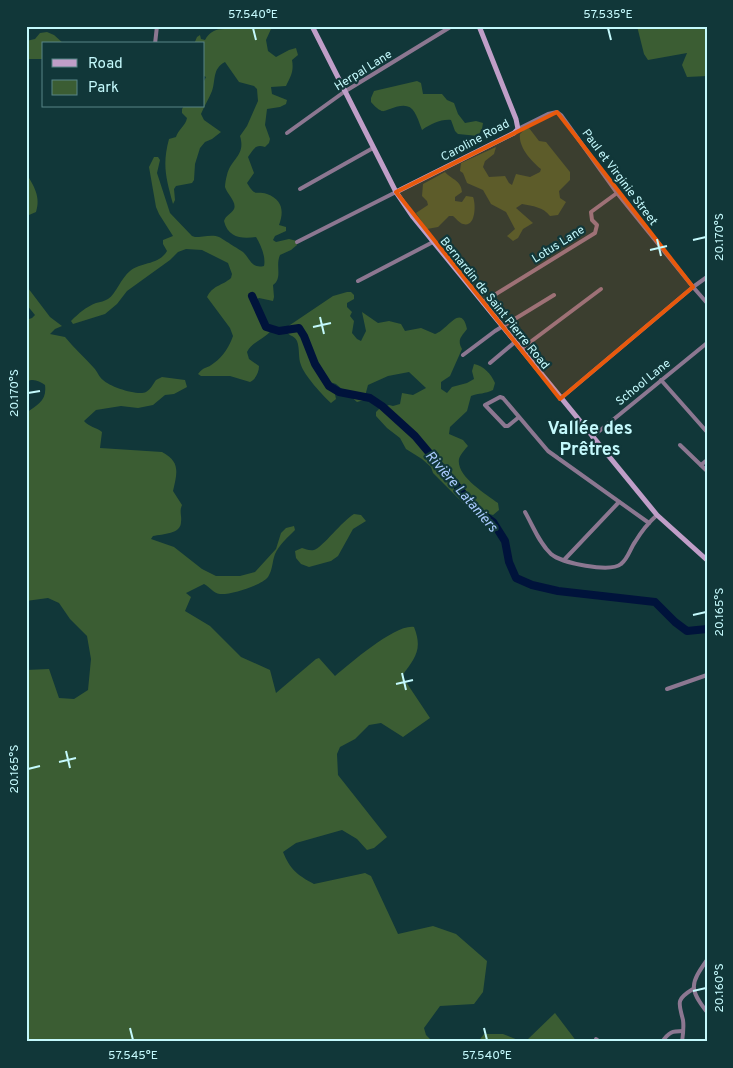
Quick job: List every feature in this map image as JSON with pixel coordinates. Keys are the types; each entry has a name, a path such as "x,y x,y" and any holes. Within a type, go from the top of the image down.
{"main road":[{"name":"Bernardin de Saint Pierre Road","path":"312,26 396,192 433,242 657,515 707,560"},
{"name":"Caroline Road","path":"396,192 514,133 518,129 516,119 479,26"}],"street":[{"path":"155,42 157,26"},
{"name":"Herpal Lane","path":"287,133 344,92 452,26"},
{"name":"Paul et Virginie Street","path":"518,129 548,114 557,112 561,115 617,193 707,303"},
{"path":"300,189 373,148"},
{"path":"297,242 396,192"},
{"name":"Lotus Lane","path":"483,302 595,233 597,225 592,220 591,212 617,193"},
{"path":"358,281 433,242"},
{"path":"560,399 707,277"},
{"path":"521,349 601,289"},
{"path":"463,355 554,295"},
{"path":"490,363 515,342"},
{"name":"School Lane","path":"592,437 707,343"},
{"path":"661,380 707,432"},
{"path":"519,417 508,426 505,426 486,407 486,403 500,397 503,398 548,451 649,523"},
{"path":"680,445 707,471"},
{"path":"701,466 707,460"},
{"path":"564,560 619,502"},
{"path":"525,512 545,547 553,556 601,568 619,566 624,561 635,541 657,515"},
{"path":"667,689 707,675"},
{"path":"707,960 695,981 693,989 696,997 707,1012"},
{"path":"701,969 707,973"},
{"path":"682,1042 683,1023 678,1005 683,995 693,989"},
{"path":"662,1042 668,1033 683,1031"},
{"path":"596,1038 600,1042"}],"highlighted area":[{"path":"557,112 693,287 560,399 396,192"}],"green space":[{"path":"225,26 271,26 266,40 268,51 276,57 296,48 298,55 292,60 292,73 286,86 271,87 272,94 287,100 286,104 280,107 267,109 265,125 270,139 269,143 265,147 259,146 255,148 248,157 254,173 247,183 250,188 256,193 267,194 272,197 281,207 279,225 286,227 286,231 275,236 273,240 276,242 289,239 297,241 297,245 291,250 280,255 278,279 273,285 273,301 259,298 254,301 261,322 271,331 247,352 249,359 259,366 257,375 250,382 230,376 201,376 198,374 220,358 233,336 230,328 207,297 215,288 231,278 232,274 228,263 202,250 186,249 178,252 127,291 117,304 105,314 73,324 71,321 89,306 111,297 124,278 134,268 159,259 167,251 163,240 173,236 156,207 149,167 154,157 158,157 160,160 157,173 170,213 192,236 219,237 243,252 256,266 264,266 263,251 256,237 246,238 232,234 224,221 235,206 225,187 227,176 229,169 240,153 240,136 247,126 258,101 257,89 254,86 239,82 225,62 216,71 212,91 205,106 205,42 195,42 200,35 201,39 205,40 216,30 224,29"},
{"path":"637,26 707,26 707,76 687,77 682,65 687,53 648,60 644,54"},
{"path":"47,32 62,42 42,42 42,59 26,59 26,41 35,39 40,33"},
{"path":"417,81 421,83 423,94 442,94 447,100 454,103 458,114 465,123 476,121 483,123 478,136 458,134 451,120 436,122 422,130 417,116 411,108 402,106 383,111 371,102 374,91"},
{"path":"204,108 201,114 204,120 221,132 205,142 200,148 195,164 194,180 192,183 176,186 173,204 165,164 169,139 176,137 187,118 182,113 182,109"},
{"path":"529,128 539,141 546,142 570,172 570,180 559,191 560,198 566,202 558,215 550,216 534,206 522,204 516,208 533,223 523,229 518,238 513,241 507,236 515,229 506,212 491,204 483,190 467,183 463,173 460,171 461,163 496,147 494,154 485,161 483,167 489,177 505,176 512,185 516,174 530,177 540,172 541,169 530,158 521,144 520,134"},
{"path":"445,172 460,185 462,192 455,197 455,201 462,202 466,196 473,197 475,210 473,219 467,224 463,224 453,216 449,216 438,227 427,229 416,213 428,205 422,196 423,184"},
{"path":"26,173 34,187 38,201 36,212 29,215 26,211"},
{"path":"26,288 28,288 50,317 62,326 50,334 65,337 107,383 124,390 142,393 148,391 156,380 162,377 185,380 187,387 174,394 165,395 153,405 138,408 121,406 96,410 84,421 102,432 100,448 162,452 175,464 176,473 173,491 182,505 180,526 175,531 153,536 151,539 174,547 202,569 216,576 240,576 255,572 276,549 281,533 286,528 294,526 295,530 277,551 270,574 265,580 246,589 225,594 213,591 204,584 186,593 191,597 185,611 210,626 241,657 270,670 276,693 316,659 319,658 335,676 385,638 406,628 414,627 418,648 414,659 402,676 430,718 403,737 381,723 369,725 355,739 340,747 337,754 338,775 387,837 374,848 367,850 357,839 342,830 296,843 283,852 288,863 295,871 314,884 365,873 371,876 398,934 433,926 456,934 487,961 483,992 474,1004 440,1006 424,1028 426,1035 433,1042 26,1042 26,670 49,669 59,698 74,699 88,690 91,659 87,636 70,619 59,603 48,598 26,601 26,413 41,402 45,395 45,385 34,380 26,382 26,320 35,315 26,304"},
{"path":"351,292 354,295 354,299 347,303 347,307 352,312 350,316 354,321 352,333 361,341 366,331 362,312 378,323 389,321 401,324 405,331 421,328 435,334 457,318 461,318 464,321 467,329 461,336 462,349 450,376 441,382 441,389 447,393 452,387 474,379 472,371 474,364 487,371 495,383 493,390 471,396 467,411 450,427 449,434 463,440 468,446 459,459 459,465 462,472 473,484 498,503 499,510 493,515 468,508 433,473 431,467 406,449 400,438 376,416 376,412 379,409 389,405 400,404 402,393 413,395 426,388 409,372 388,376 368,385 364,400 357,402 336,384 324,380 335,394 336,399 331,403 306,374 300,362 297,341 288,334 287,327 333,296"},
{"path":"354,514 361,515 366,521 353,529 338,556 331,561 309,567 301,564 296,558 295,551 302,548 314,550 318,548"},
{"path":"555,1013 577,1042 525,1042"},
{"path":"484,1034 503,1034 523,1042 478,1042"}],"waterway":[{"name":"Rivière Lataniers","path":"252,296 266,327 279,331 299,328 315,364 329,386 339,392 370,398 382,406 415,436 478,511 493,522 505,541 509,562 516,578 532,585 558,591 655,602 687,631 707,629"}],"district":[{"name":"Vallée des Prêtres","path":"590,438"}]}
